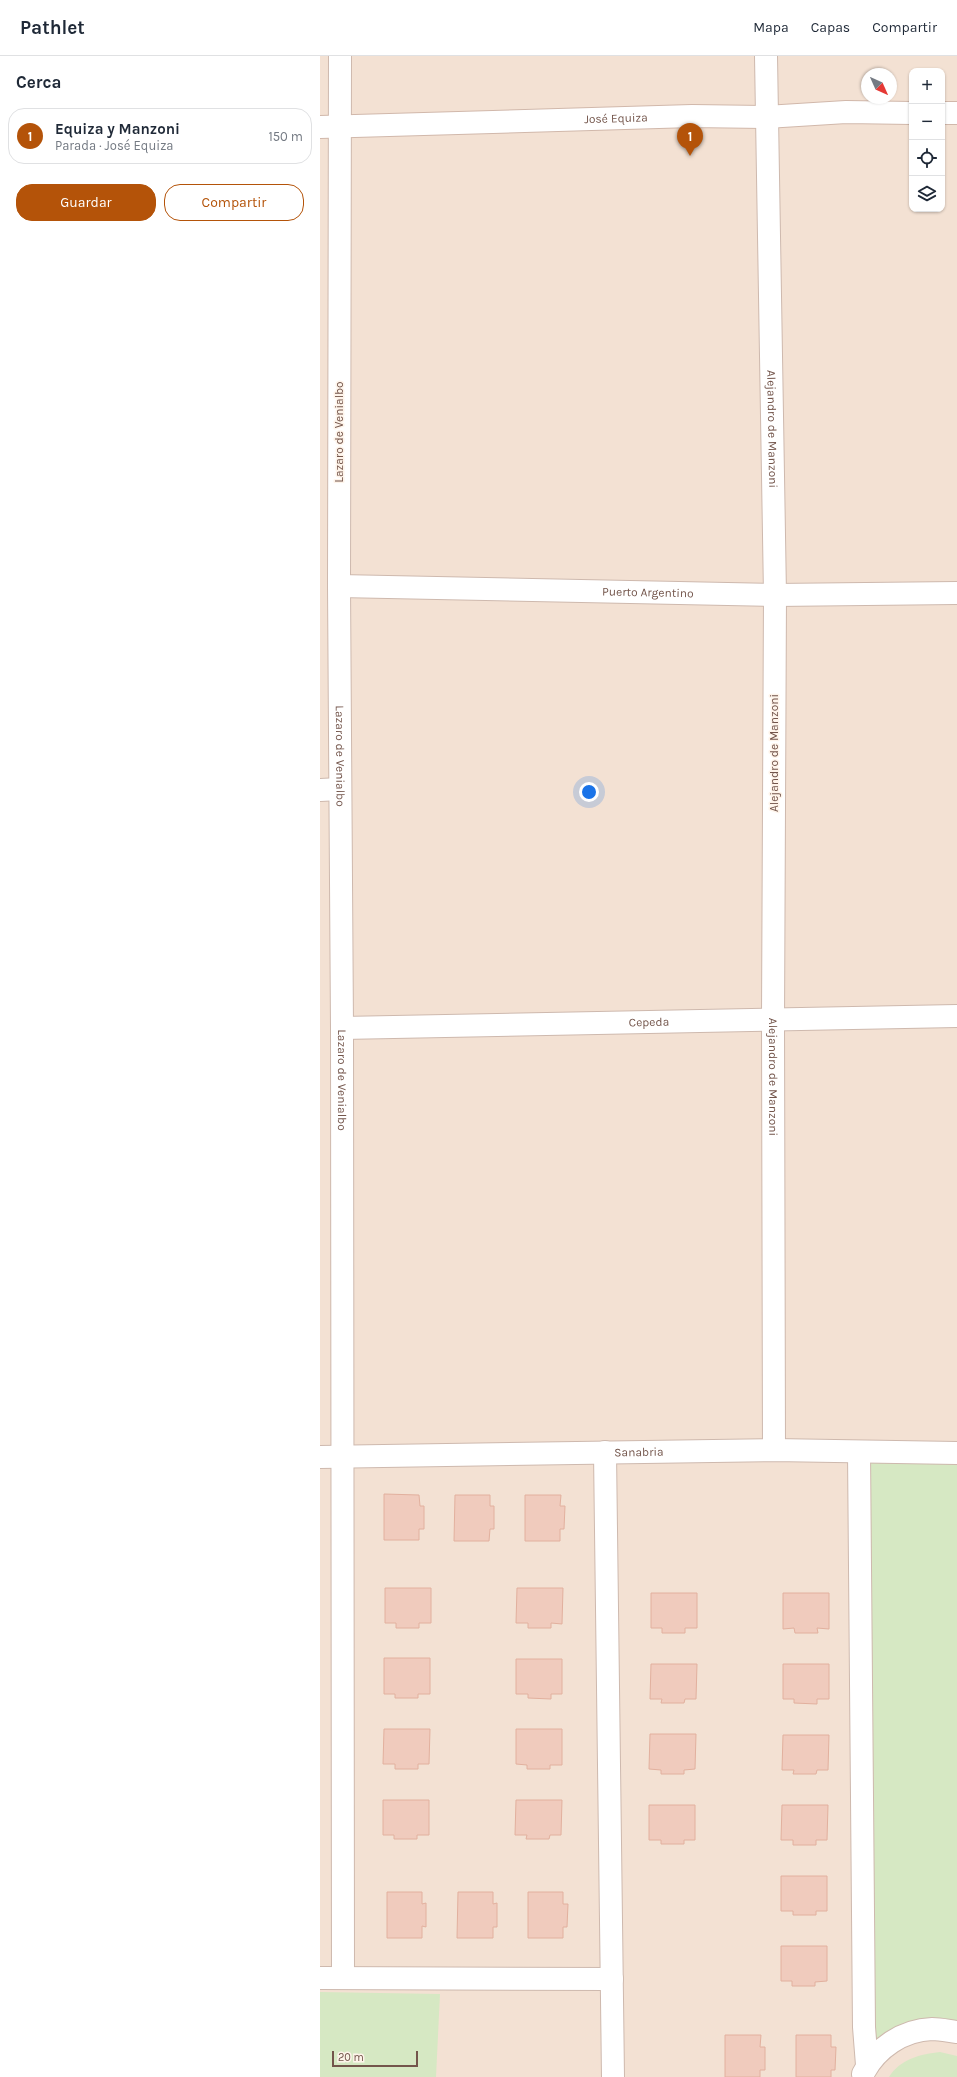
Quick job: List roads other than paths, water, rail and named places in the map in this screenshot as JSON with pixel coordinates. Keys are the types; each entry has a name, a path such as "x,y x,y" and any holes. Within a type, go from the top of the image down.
{"street":[{"name":"Lazaro de Venialbo","path":"340,56 330,127 339,586 330,790 342,1028 330,1457 343,1978"},
{"name":"Alejandro de Manzoni","path":"766,56 775,595 773,1019 774,1450"},
{"name":"José Equiza","path":"330,127 684,116 766,117 846,112 909,113"},
{"path":"945,113 957,113"},
{"name":"Puerto Argentino","path":"339,586 775,595 957,593"},
{"name":"Cepeda","path":"342,1028 957,1016"},
{"name":"Sanabria","path":"330,1457 774,1450 957,1453"},
{"path":"605,1452 613,2077"},
{"path":"859,1452 864,2071"},
{"path":"320,1978 612,1979"},
{"path":"864,2071 885,2046 907,2034 932,2029 957,2032"}],"place":[{"name":"Equiza y Manzoni","path":"690,156"}]}
